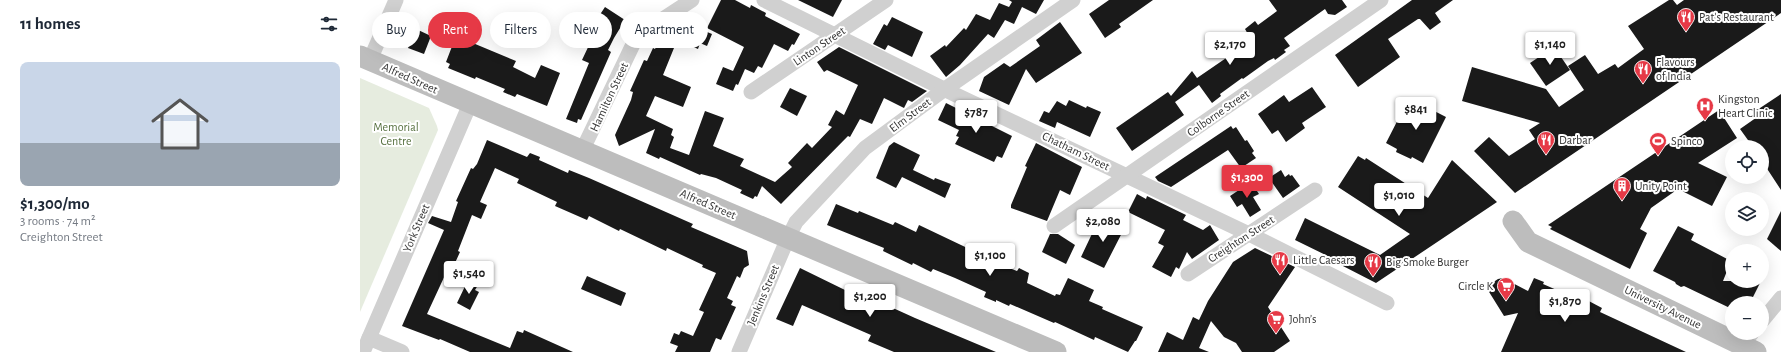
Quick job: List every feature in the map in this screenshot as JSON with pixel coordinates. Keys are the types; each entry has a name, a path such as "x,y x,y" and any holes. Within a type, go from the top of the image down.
{"street":[{"path":"365,58 396,0"},
{"name":"Hamilton Street","path":"582,151 637,36 692,0"},
{"name":"Chatham Street","path":"764,0 945,89 1249,234 1387,303"},
{"name":"Linton Street","path":"751,92 886,0"},
{"name":"Elm Street","path":"788,238 796,222 865,148 945,89 1073,0"},
{"name":"Colborne Street","path":"1054,226 1381,0"},
{"name":"Alfred Street","path":"365,58 470,104 1056,352"},
{"name":"York Street","path":"363,352 470,104"},
{"name":"Creighton Street","path":"1188,274 1315,190"},
{"name":"University Avenue","path":"1513,221 1528,242 1750,343"},
{"name":"Jenkins Street","path":"739,352 788,238"},
{"path":"1769,313 1781,298"},
{"path":"369,338 402,352"}],"green space":[{"name":"Memorial Centre","path":"360,78 429,108 438,130 360,312"}],"building":[{"path":"721,0 735,0 750,8 751,5 766,13 765,16 800,34 794,45 792,44 788,51 774,44 762,68 758,66 754,73 745,69 738,85 736,84 733,91 716,84 723,67 733,71 744,47 708,29"},
{"path":"798,0 842,0 833,17"},
{"path":"1009,0 1044,0 1036,14 1022,7 1014,24 1005,20 994,38 988,34 960,65 946,77 930,56 945,45 946,47 964,28 966,30 976,14 990,20 999,3 1009,7 1012,2"},
{"path":"1109,0 1153,0 1119,24 1121,27 1105,38 1089,14"},
{"path":"1269,0 1342,0 1347,7 1335,15 1328,14 1325,9 1284,38 1290,46 1284,50 1286,52 1275,60 1274,58 1268,61 1243,79 1242,78 1220,94 1221,96 1212,103 1199,85 1175,102 1184,115 1132,151 1116,128 1168,92 1171,96 1192,71 1197,78 1232,54 1230,50 1249,36 1245,29 1255,21 1258,25 1277,11"},
{"path":"1412,0 1453,0 1435,13 1441,22 1430,30 1420,19 1418,19 1388,39 1400,57 1358,87 1335,55"},
{"path":"1669,0 1673,0 1677,5 1684,0 1781,0 1781,13 1515,193 1474,151 1489,137 1509,156 1535,139 1529,130 1540,123 1462,101 1472,67 1546,89 1559,107 1584,90 1568,66 1585,55 1598,74 1615,64 1618,68 1644,49 1628,26"},
{"path":"605,7 620,17 620,28 612,42 612,12 602,12"},
{"path":"892,17 923,32 912,57 888,45 885,50 873,44 884,24 887,26"},
{"path":"1060,22 1082,53 1036,83 1026,69 1009,105 979,91 984,77 1004,63 1010,67 1040,46 1036,40"},
{"path":"420,31 428,35 428,44 424,54 408,48 420,48"},
{"path":"708,32 712,34 708,44"},
{"path":"482,47 516,61 513,67 535,78 541,65 560,73 547,106 517,94 515,97 503,92 505,89 476,77 475,79 448,68 450,64 446,62 451,48"},
{"path":"839,47 927,91 912,102 908,100 904,108 884,98 872,124 860,119 850,137 848,136 781,204 762,186 757,197 755,196 753,199 740,193 742,190 716,178 700,175 660,157 659,159 646,153 655,129 619,146 615,135 631,100 633,92 630,91 644,60 647,61 653,48 674,48 663,75 691,87 683,107 655,96 646,116 673,129 671,135 674,137 670,148 689,155 705,111 724,118 713,146 744,159 740,166 775,182 792,167 788,163 807,143 812,148 832,127 828,125 836,110 844,115 858,85 827,70 824,72 817,62"},
{"path":"1554,47 1570,70 1546,86 1530,63"},
{"path":"588,48 609,48 608,50 611,52 581,120 578,119 577,123 566,119 589,63 582,60"},
{"path":"1312,87 1326,107 1302,123 1305,128 1286,142 1278,130 1272,134 1258,114 1284,95 1289,102"},
{"path":"790,88 807,96 797,116 780,107"},
{"path":"1781,94 1781,190 1769,172 1769,140 1748,140 1740,129 1760,115 1757,110"},
{"path":"1409,98 1446,117 1423,163 1412,157 1411,159 1396,152 1397,149 1386,143"},
{"path":"1069,100 1086,108 1087,106 1101,112 1090,137 1057,122 1055,128 1039,121 1044,111 1049,113 1057,101 1066,106"},
{"path":"946,103 1012,136 1002,158 997,156 994,162 955,144 959,137 956,136 959,130 938,120"},
{"name":"Unity Point","path":"1719,110 1737,138 1734,140 1725,140 1725,146 1698,163 1725,176 1725,181 1712,206 1678,189 1651,208 1640,229 1647,233 1630,269 1550,229 1552,227 1548,225"},
{"path":"1231,126 1233,129 1236,127 1245,141 1247,140 1254,151 1252,153 1256,158 1241,168 1228,150 1171,187 1158,181 1155,177"},
{"path":"487,140 527,157 530,153 540,157 539,160 568,173 569,170 589,178 693,224 691,227 747,251 749,265 744,268 740,278 737,276 727,298 733,301 731,305 736,307 721,340 716,338 710,352 675,352 678,346 670,343 674,333 679,335 681,331 693,336 704,312 699,310 716,273 702,267 703,265 667,248 666,251 620,229 619,231 589,216 587,220 555,206 557,202 517,183 519,179 495,168 480,202 487,205 481,219 472,215 458,251 460,252 450,274 446,273 427,314 510,348 517,331 523,333 524,330 573,352 470,352 440,339 439,340 402,326 444,230 428,223 432,216 451,222 458,202 456,201 471,168 473,169 477,164"},
{"path":"894,142 920,155 913,170 934,180 935,178 951,184 945,198 902,177 896,188 876,178 889,146"},
{"path":"1036,143 1082,167 1070,195 1060,190 1047,221 1011,208 1027,167 1025,166"},
{"path":"1358,156 1365,160 1366,158 1428,198 1452,160 1497,202 1376,283 1341,265 1342,263 1295,240 1305,218 1380,255 1410,234 1338,187"},
{"path":"1281,170 1285,177 1289,174 1290,176 1292,175 1300,186 1283,198 1269,178"},
{"path":"1251,182 1259,194 1253,197 1261,210 1250,217 1242,204 1237,207 1230,196"},
{"path":"1137,194 1146,199 1147,196 1186,215 1183,220 1203,230 1210,225 1219,240 1192,259 1187,252 1179,269 1176,267 1171,277 1152,267 1164,246 1158,243 1165,230 1128,212"},
{"path":"836,204 858,213 859,211 893,225 895,222 916,232 919,225 982,255 981,257 1017,271 1019,268 1029,273 1027,283 1055,296 1056,294 1060,295 1068,278 1094,290 1089,301 1103,307 1102,309 1143,327 1136,341 1128,352 1095,337 1094,340 1010,304 1009,306 996,300 996,302 984,297 986,292 933,269 931,272 913,263 912,265 883,251 884,248 827,225"},
{"path":"1781,211 1781,251 1767,239"},
{"path":"1099,219 1111,224 1112,221 1125,227 1104,268 1081,257"},
{"path":"1678,226 1694,234 1691,240 1725,258 1725,276 1723,281 1725,281 1725,288 1758,288 1754,296 1725,296 1725,306 1684,286 1681,287 1675,282 1653,271"},
{"path":"1050,234 1058,234 1075,245 1066,264 1042,252"},
{"path":"1255,248 1295,267 1268,307 1290,341 1274,352 1242,352 1236,343 1224,337 1211,321 1199,348 1209,352 1158,352 1167,332 1183,340 1193,317 1199,320 1208,301 1233,262"},
{"path":"800,268 847,291 849,288 996,352 894,352 868,341 871,335 802,305 793,326 776,319"},
{"path":"587,276 626,293 621,306 581,289"},
{"path":"1503,278 1528,291 1534,278 1544,282 1543,284 1568,295 1570,292 1602,308 1600,312 1686,352 1501,352 1518,313 1504,316 1486,287 1498,279"},
{"path":"468,280 478,285 475,290 479,292 470,310 457,303"}],"place":[{"name":"Pat's Restaurant","path":"1686,32"},
{"name":"Flavours of India","path":"1643,84"},
{"name":"Kingston Heart Clinic","path":"1705,121"},
{"name":"Darbar","path":"1546,155"},
{"name":"Spinco","path":"1658,156"},
{"name":"Unity Point","path":"1622,201"},
{"name":"Little Caesars","path":"1280,275"},
{"name":"Big Smoke Burger","path":"1373,277"},
{"name":"Circle K","path":"1506,301"},
{"name":"John’s","path":"1276,334"}]}
